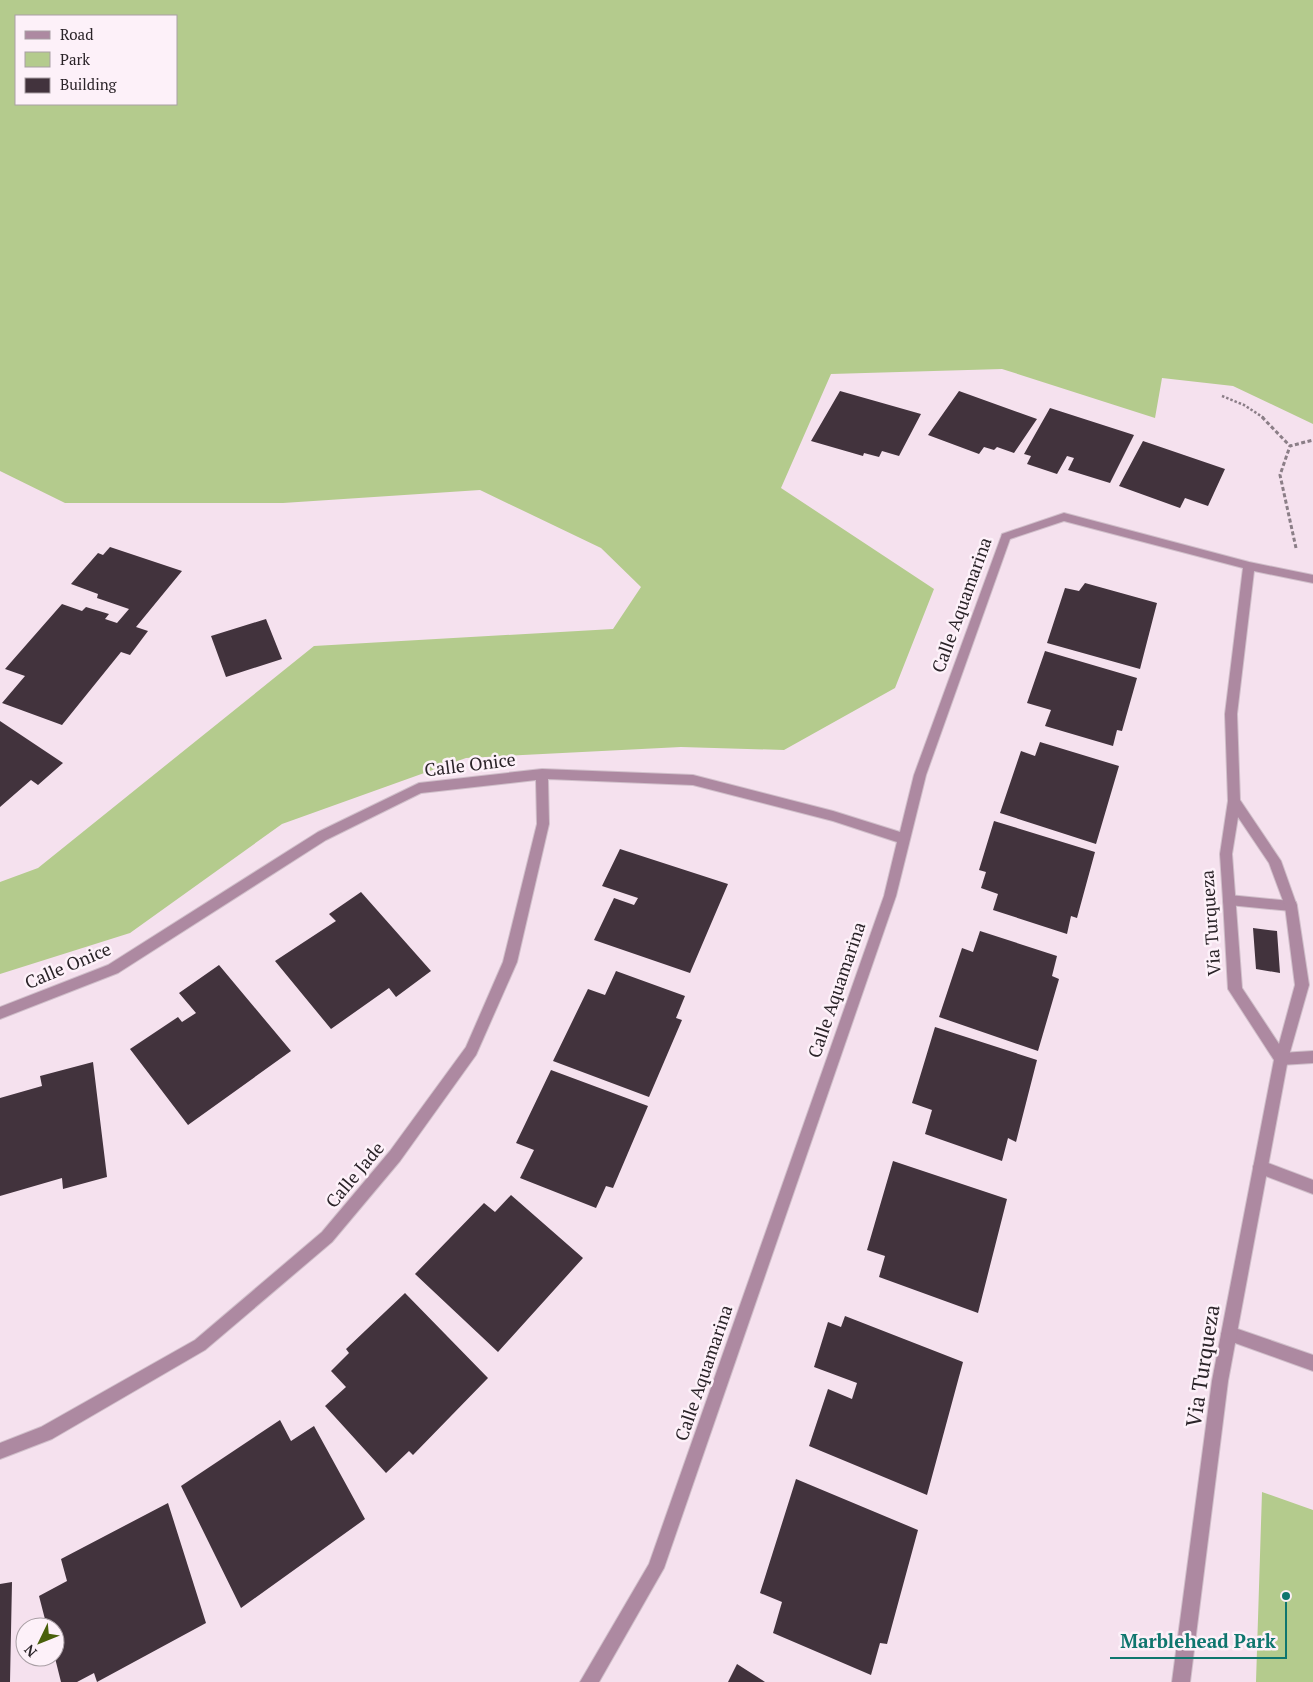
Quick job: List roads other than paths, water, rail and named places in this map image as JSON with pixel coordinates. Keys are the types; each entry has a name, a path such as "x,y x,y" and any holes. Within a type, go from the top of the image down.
{"street":[{"name":"Calle Aquamarina","path":"589,1682 656,1568 890,896 920,775 1006,537 1064,517 1249,566"},
{"path":"1249,566 1309,578"},
{"name":"Via Turqueza","path":"1249,566 1231,714 1234,801 1226,854 1235,989 1281,1059"},
{"name":"Calle Onice","path":"0,1013 113,969 322,836 419,788 542,774 693,780 832,816 904,840"},
{"name":"Calle Jade","path":"0,1451 46,1433 200,1345 327,1236 396,1156 471,1052 510,962 543,824 542,774"},
{"name":"Via Turqueza","path":"1181,1682 1220,1380 1281,1059 1302,985 1291,906 1275,862 1234,801"},
{"path":"1229,900 1291,906"},
{"path":"1281,1059 1313,1057"},
{"path":"1260,1167 1313,1187"},
{"path":"1229,1334 1313,1363"}],"place":[{"name":"Marblehead Park","path":"1286,1596"}]}
